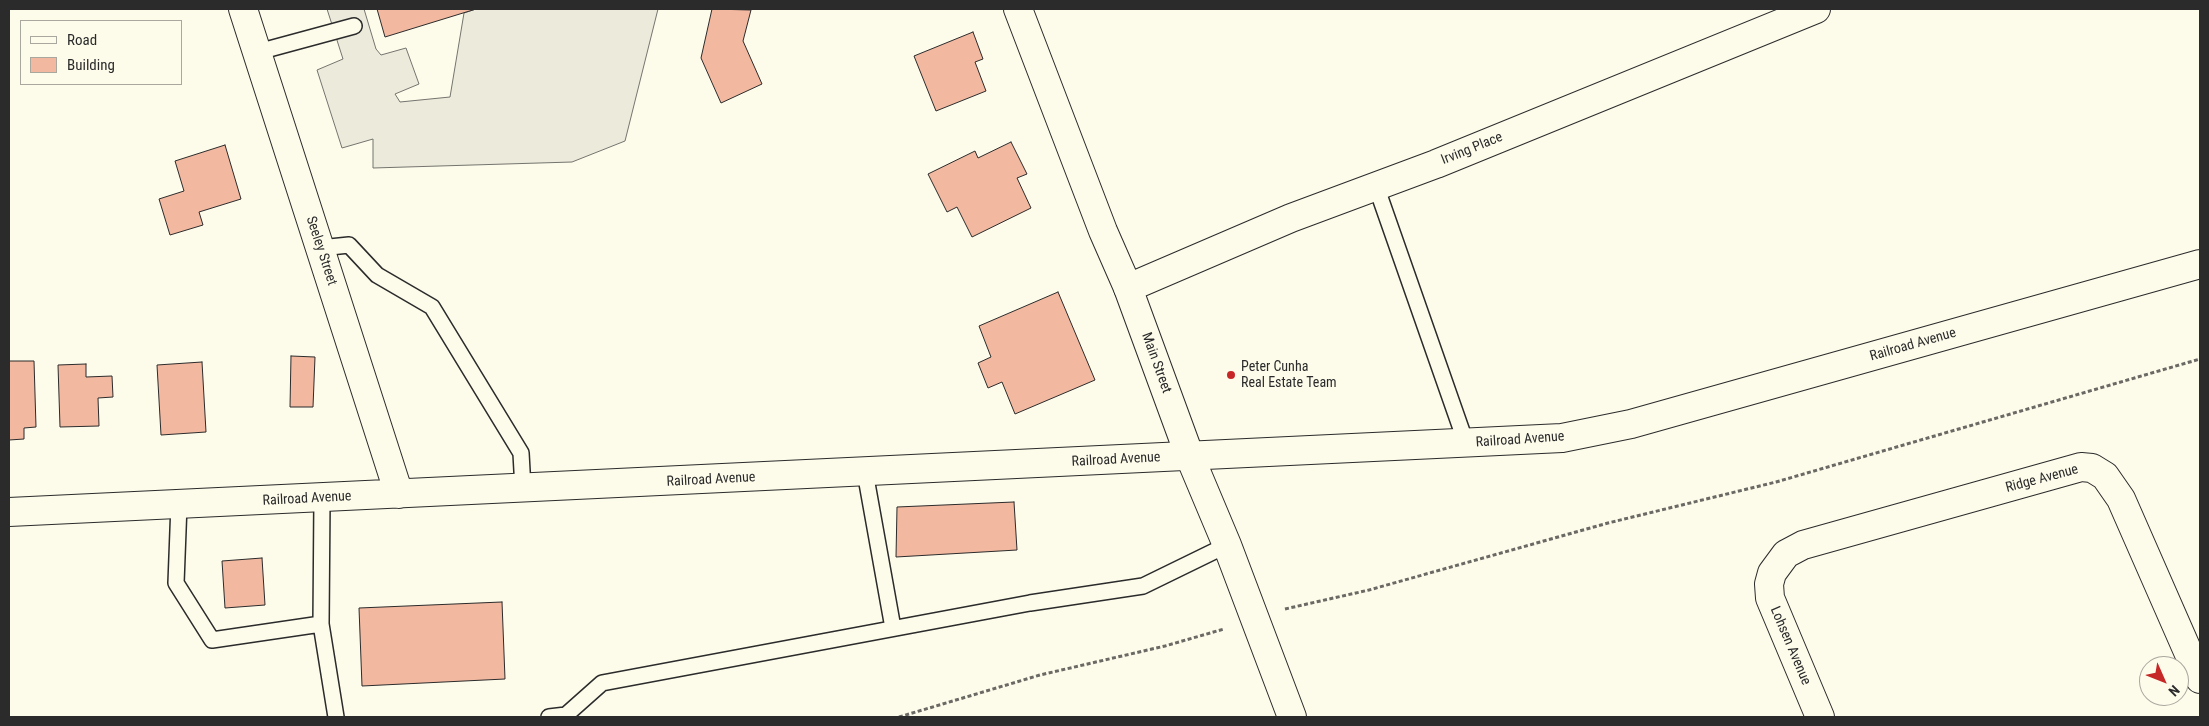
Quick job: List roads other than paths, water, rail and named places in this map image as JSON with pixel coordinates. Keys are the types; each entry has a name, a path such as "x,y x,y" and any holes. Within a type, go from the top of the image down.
{"street":[{"name":"Seeley Street","path":"243,9 399,494"},
{"name":"Main Street","path":"1018,9 1103,231 1128,288 1190,457 1228,546 1292,717"},
{"name":"Irving Place","path":"1128,288 1291,218 1436,164 1816,9"},
{"name":"Railroad Avenue","path":"9,512 322,499 1562,438 1631,424 2200,264"},
{"name":"Ridge Avenue","path":"1772,573 1786,554 1803,546 2081,467 2092,468 2105,476 2121,499 2200,679"},
{"name":"Lohsen Avenue","path":"1772,573 1769,584 1770,598 1820,717"}],"lane":[{"path":"258,52 354,26"},
{"path":"1376,186 1466,443"},
{"path":"320,248 349,245 377,275 432,308 521,453 523,489"},
{"path":"865,472 893,628"},
{"path":"322,499 322,624 336,717"},
{"path":"179,504 176,583 212,640 322,624"},
{"path":"549,717 566,715 602,683 1030,603 1143,586 1228,546"}],"place":[{"name":"Peter Cunha Real Estate Team","path":"1231,375"}]}
